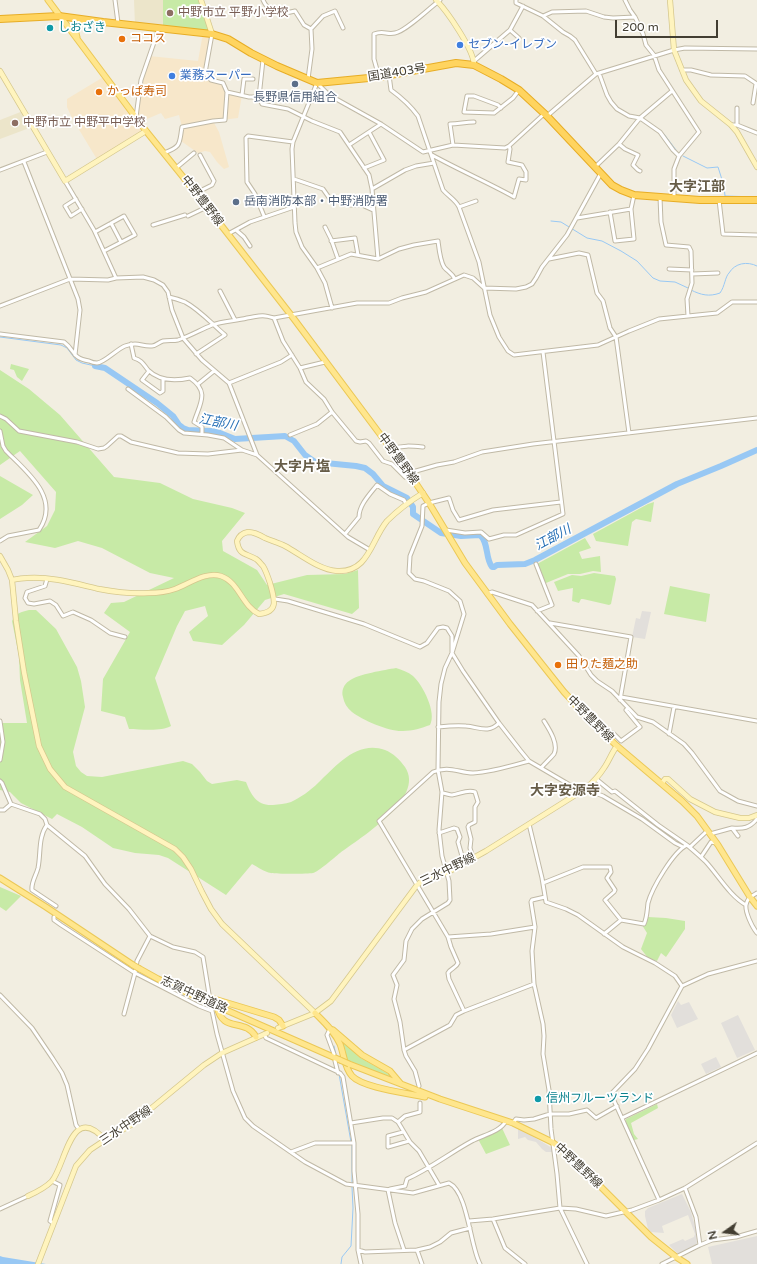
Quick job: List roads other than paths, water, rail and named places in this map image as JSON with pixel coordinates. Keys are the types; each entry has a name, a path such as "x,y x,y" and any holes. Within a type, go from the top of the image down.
{"highway":[{"name":"国道403号","path":"0,19 59,16 212,34 228,39 263,60 317,83 379,77 456,63 474,63 519,90 546,115 612,185 621,190 634,195 660,197 757,200"}],"main road":[{"name":"中野豊野線","path":"50,1 59,16 146,131 207,207 409,473 423,493 465,563 487,594 564,692 617,746 662,783 697,816 717,843 757,906"},
{"path":"78,40 76,34 77,25 80,22 89,20"},
{"name":"志賀中野道路","path":"0,878 133,965 184,991 213,1008 338,1061 403,1086"},
{"path":"184,991 274,1017 279,1020 280,1027"},
{"path":"213,1008 223,1020 250,1029 256,1037"},
{"path":"315,1013 362,1055 390,1071 403,1086"},
{"path":"330,1028 340,1043 349,1072 358,1081 440,1099"},
{"name":"中野豊野線","path":"403,1086 506,1120 552,1142 569,1155 624,1212 651,1237 687,1264"}],"street":[{"path":"115,0 118,23"},
{"path":"164,153 174,149 181,141 182,127 225,120 228,92 223,83 210,80 205,73 212,34 201,0"},
{"path":"263,0 267,7 273,10 281,9 286,13 296,11 304,25 311,29"},
{"path":"516,0 516,3 543,16 575,40 598,73 611,102 617,109 629,116 640,118 660,132 679,156"},
{"path":"625,0 643,34 646,45 654,55 659,70 699,132 679,156 674,170 674,198"},
{"path":"670,0 674,50 686,80 701,101 731,125 737,132 757,167"},
{"path":"379,77 374,59 374,34 381,31 396,34 400,32 438,1 465,41 474,63 510,30 523,6"},
{"path":"308,79 312,49 311,29 324,16 335,11 343,28"},
{"path":"543,16 552,12 586,11 604,17 635,17"},
{"path":"136,117 141,80 159,28"},
{"path":"510,30 519,38"},
{"path":"332,308 325,283 298,238 295,223 293,142 317,83 329,95 381,124 423,152 453,145 500,149 509,146 598,73 654,55 685,48 757,49"},
{"path":"263,60 259,97 262,104 288,109 312,121 340,132 364,168 368,175 372,189 378,259"},
{"path":"682,70 691,70 711,75 745,76 756,84 753,103"},
{"path":"0,71 82,209 116,278"},
{"path":"389,75 391,90 411,106 418,116 432,155 442,190 447,196 457,202 479,262 490,315 499,337 508,351 514,355 598,345 659,319 717,313 732,302 757,302"},
{"path":"242,95 244,79 253,79"},
{"path":"501,108 498,105 474,96 467,96 464,112 494,113 501,108 513,98 519,90"},
{"path":"595,167 619,144 640,118 672,91"},
{"path":"228,92 254,98 259,97"},
{"path":"737,108 737,125"},
{"path":"453,145 450,124 474,122"},
{"path":"349,145 381,124"},
{"path":"731,125 737,125 757,133"},
{"path":"65,181 146,131"},
{"path":"364,168 384,160 369,132"},
{"path":"264,216 255,194 247,182 246,138 248,136 293,142"},
{"path":"619,144 638,156 633,165 640,171"},
{"path":"432,155 488,182 514,197 519,179 526,180 526,172 522,165 508,162 509,146"},
{"path":"0,170 47,152"},
{"path":"176,168 194,154"},
{"path":"196,193 212,185 214,182 200,155"},
{"path":"24,162 78,299 80,310 75,356"},
{"path":"372,189 405,170 416,166 434,163"},
{"path":"0,334 64,342 70,347 75,356 82,360 98,363 103,362 117,350 134,343 152,346 167,340 176,341 213,325 263,315 274,318 357,304 389,303 426,292 464,275 473,278 484,288 516,289 526,287 532,284 542,267 577,218 601,173"},
{"path":"294,179 323,189 330,199 349,205 362,205 373,210"},
{"path":"610,212 615,242 634,239 631,209 634,195"},
{"path":"660,197 661,222 666,245 689,247 691,251 692,274 687,299 688,316"},
{"path":"76,199 65,206 71,216 82,209"},
{"path":"719,200 724,234 757,235"},
{"path":"459,207 476,201"},
{"path":"153,225 187,215 207,207"},
{"path":"228,235 264,216 294,207"},
{"path":"577,218 631,209"},
{"path":"94,232 124,216 135,235 104,251"},
{"path":"111,223 121,242"},
{"path":"325,226 338,259"},
{"path":"236,230 244,237 250,246"},
{"path":"331,241 355,238 358,255"},
{"path":"317,268 351,254 378,259 414,245 438,241 442,262 445,269 453,275 455,279"},
{"path":"549,259 579,253 588,255 597,293 603,301 610,328 616,337 629,433"},
{"path":"669,269 692,270"},
{"path":"692,274 718,273"},
{"path":"0,306 70,279 108,280 116,278 143,277 154,280 163,285 168,292 172,310 182,338 196,354 229,383 257,455"},
{"path":"220,291 235,320"},
{"path":"169,297 184,302 198,311 225,335 196,354"},
{"path":"274,318 284,341 300,368 306,382 324,399 332,412 356,441 366,441 369,443 383,461 392,464 405,477 409,473 454,462 482,452 757,418"},
{"path":"131,344 134,358 142,361 149,371 163,379 176,380 190,378 198,384 201,389 202,402 194,422 202,427 202,434"},
{"path":"446,530 465,533 481,532 489,539 504,535 516,535 563,514 543,352"},
{"path":"229,383 281,362 292,355"},
{"path":"300,368 325,362"},
{"path":"149,371 142,380 160,393 163,390 163,379"},
{"path":"198,384 214,371"},
{"path":"128,388 184,433 202,434 224,438 242,450 257,455 345,534 370,550"},
{"path":"290,435 317,424 332,412"},
{"path":"0,416 6,419 19,431 77,442 98,449 104,448 118,436 121,436 131,442 178,453 208,454 242,450"},
{"path":"0,430 3,446 37,484 46,503 47,510 39,530 8,536 0,541"},
{"path":"392,450 398,446 423,447"},
{"path":"345,534 360,517 359,511 366,499 378,485 390,494 404,500 406,503"},
{"path":"12,580 28,578 47,579 102,590 147,594 174,589 194,580 214,575 221,576 230,581 250,608 259,614 270,612 274,600 264,567 257,559 241,552 238,547 238,539 243,533 250,532 262,536 284,546 320,566 333,571 345,571 361,564 366,558 386,522 406,503 423,493"},
{"path":"419,1086 415,1071 404,1050 400,1022 394,999 397,985 393,975 404,960 406,941 412,929 416,924 448,903 450,900 450,881 442,856 439,833 439,812 442,793 438,770 438,727 440,688 445,668 452,653 464,614 460,601 449,591 415,579 409,573 410,556 422,526 423,506 429,503 449,498 453,510 459,520 494,510 561,502"},
{"path":"0,556 12,580 16,621 24,672 39,746 50,769 65,787 175,849 183,857 191,869 211,909 222,924 315,1013"},
{"path":"536,564 552,605 537,611"},
{"path":"47,579 44,586 27,592 25,598 28,603 34,604 50,601 56,605 63,616 73,612 91,620 110,632 125,637"},
{"path":"487,594 492,592 532,605 579,656 591,675 621,698 637,717 653,722 684,744 720,791 738,801 757,806"},
{"path":"274,600 288,600 364,624 420,647 427,643 436,629 443,627 447,628 452,636 452,653 481,698 529,761 579,790 585,790 603,796 642,819 674,843 683,847 689,846 709,832 732,828 742,829 757,819"},
{"path":"549,623 631,638 621,698"},
{"path":"621,698 757,721"},
{"path":"669,734 674,707"},
{"path":"609,738 613,733 621,741 640,727 626,710 628,708"},
{"path":"0,721 4,742 0,760"},
{"path":"541,768 555,752 554,740 544,721"},
{"path":"438,727 467,726 489,729 495,727 499,723"},
{"name":"三水中野線","path":"280,1027 315,1013 331,1001 417,885 422,881 448,872 473,858 585,790 596,779 617,746"},
{"path":"464,1011 449,978 448,973 450,969 457,966 458,962 448,937 379,821 433,772 438,770 453,769 473,773 499,769 529,761"},
{"path":"662,783 668,778 690,799 715,812 740,818 749,818 757,815"},
{"path":"596,779 612,792 615,791 654,822 689,846 701,857 727,888 746,905"},
{"path":"0,781 11,804 40,814 45,819 47,825 85,856 105,884 129,909 150,936 173,948 195,952 202,957 209,994"},
{"path":"442,793 451,795 467,791 475,792 478,802 475,807 476,822 469,824 468,827 470,848 473,858"},
{"path":"0,810 4,810 11,804"},
{"path":"529,824 546,894 546,902 578,915 623,947 655,963 676,976 682,986"},
{"path":"47,825 42,831 38,870 31,885 32,890 56,906"},
{"path":"439,833 454,828 457,829 460,837 458,842 464,863"},
{"path":"732,828 738,836"},
{"path":"701,857 711,842 717,843"},
{"path":"543,883 583,866 610,868 611,872 607,878 615,890 605,900 620,920 644,924 646,921 648,902 653,891 666,867 683,847"},
{"path":"757,893 750,897 746,905 749,918 757,933"},
{"path":"545,897 532,900 531,902 535,927 532,951 534,984 543,1024 543,1054 550,1090 552,1142 560,1208 588,1264"},
{"path":"54,917 54,920 61,925 135,973 199,1006 213,1008 222,1053 233,1091 245,1118 253,1126 304,1162 346,1184 413,1193 449,1183 453,1185 459,1194 469,1221 476,1254 480,1264"},
{"path":"604,934 620,920"},
{"path":"448,937 491,934 535,927"},
{"path":"124,1014 137,961 150,936"},
{"path":"659,1200 611,1094 635,1069 648,1049 682,986 708,974 757,961"},
{"path":"404,1050 450,1026 456,1015 534,984"},
{"path":"0,995 32,1028 62,1073 67,1085 76,1125 79,1129"},
{"path":"330,1028 328,1035 334,1054"},
{"path":"265,1033 266,1038 339,1073"},
{"name":"三水中野線","path":"38,1264 76,1166 90,1150 131,1125 204,1065 222,1053 265,1033"},
{"path":"622,1118 757,1053"},
{"path":"338,1061 339,1073 342,1077 354,1143 353,1185 358,1214 358,1250 361,1264"},
{"path":"398,1122 404,1116 420,1112 420,1103"},
{"path":"513,1123 516,1119 534,1119 550,1114 569,1114 587,1110 596,1118 617,1106"},
{"path":"351,1123 383,1118 392,1118 398,1122 403,1132 419,1151 439,1186"},
{"path":"388,1190 405,1186 408,1179 473,1140 496,1130 504,1124 506,1120"},
{"path":"0,1209 43,1189 52,1180 59,1168 69,1142 79,1129 91,1128 105,1140"},
{"path":"403,1132 388,1136 388,1147 410,1141"},
{"path":"469,1221 492,1219 560,1208 576,1209 606,1216 632,1210 685,1188 757,1142"},
{"path":"291,1152 315,1143 354,1143"},
{"path":"52,1180 60,1185 50,1221 54,1223"},
{"path":"685,1188 696,1217 700,1246"},
{"path":"388,1190 395,1224 404,1250"},
{"path":"492,1219 505,1248 524,1264"},
{"path":"358,1250 365,1252 417,1250 436,1245 451,1233 470,1228"},
{"path":"662,1264 712,1240 736,1237 757,1231"},
{"path":"417,1250 422,1264"}],"water":[{"path":"0,1256 3,1257 46,1264 0,1264"}],"waterway":[{"path":"664,134 676,150"},
{"path":"683,156 707,168 718,167 724,186 725,196 757,197"},
{"path":"551,221 561,222 587,238 602,241 621,251 637,261 653,278 660,281 675,282 688,288"},
{"path":"691,290 705,295 720,293 728,275 734,267 745,263 757,266"},
{"name":"江部川","path":"0,337 61,345 67,348 76,360 95,366"},
{"name":"江部川","path":"95,366 105,368 157,403 173,416 179,425 188,430 211,431 235,439 285,436 294,441 305,455 315,462 365,468 373,474 383,486 407,498 413,507 413,514 441,533 461,536 480,535 485,542 488,559 492,567 497,565 525,564 535,560 677,484 757,450"},
{"path":"334,1046 336,1055"},
{"path":"339,1074 351,1142"},
{"path":"352,1145 352,1184"},
{"path":"341,1264 342,1257 351,1246 353,1208 352,1187"}],"place":[{"name":"中野市立 平野小学校","path":"170,13"},
{"name":"しおざき","path":"50,28"},
{"name":"ココス","path":"122,39"},
{"name":"セブン-イレブン","path":"460,45"},
{"name":"業務スーパー","path":"172,76"},
{"name":"長野県信用組合","path":"295,84"},
{"name":"かっぱ寿司","path":"99,92"},
{"name":"中野市立 中野平中学校","path":"15,123"},
{"name":"岳南消防本部・中野消防署","path":"236,202"},
{"name":"田りた麺之助","path":"558,665"},
{"name":"信州フルーツランド","path":"538,1099"}],"district":[{"name":"大字江部","path":"697,187"},
{"name":"大字片塩","path":"302,467"},
{"name":"大字安源寺","path":"565,791"}]}
